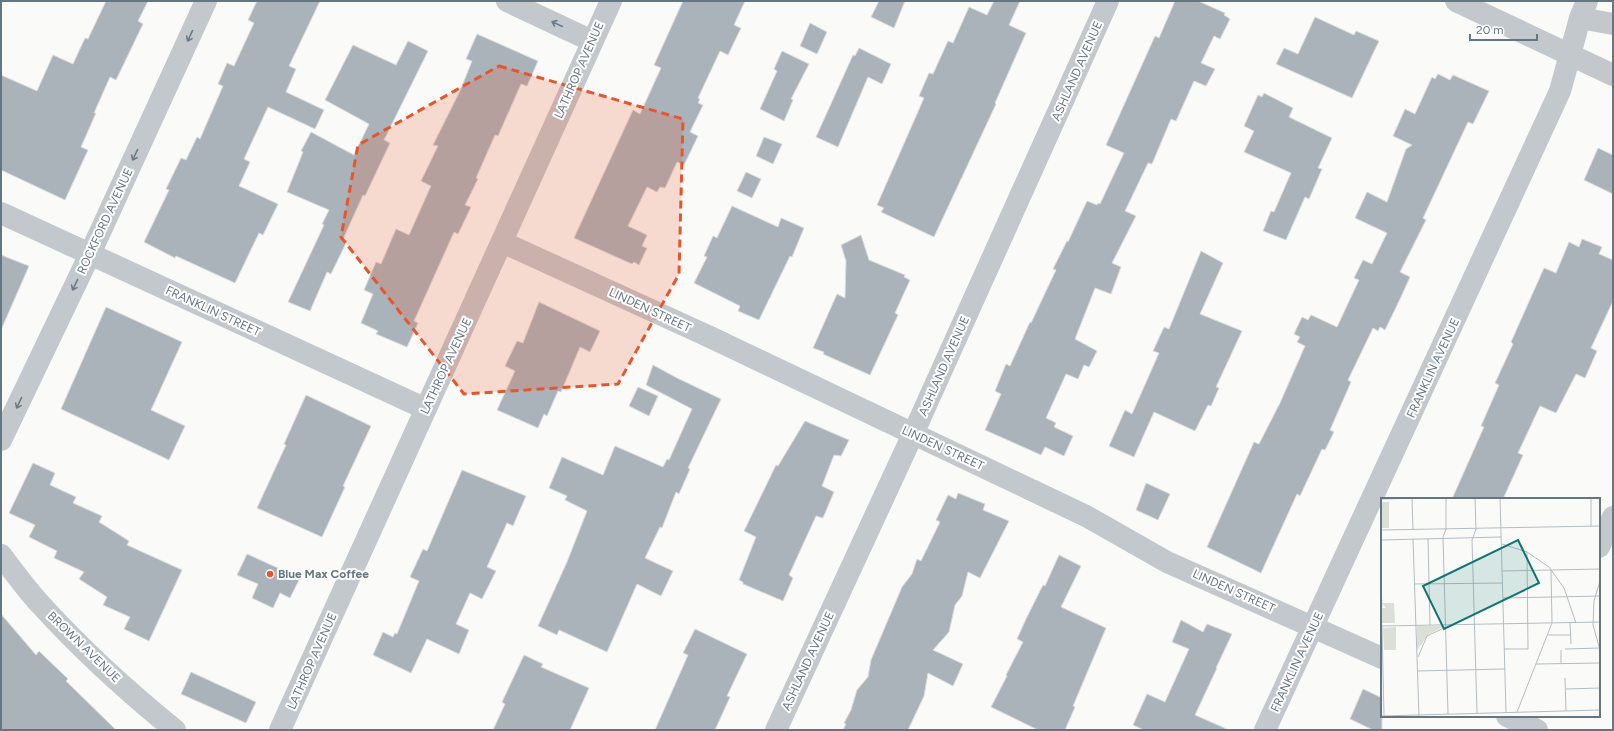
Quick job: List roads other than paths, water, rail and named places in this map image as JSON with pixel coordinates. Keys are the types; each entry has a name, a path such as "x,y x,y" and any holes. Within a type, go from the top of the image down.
{"street":[{"name":"ROCKFORD AVENUE","path":"1,440 90,254 206,1"},
{"path":"508,1 592,41"},
{"name":"LATHROP AVENUE","path":"280,730 611,1"},
{"name":"ASHLAND AVENUE","path":"776,730 914,434 1108,1"},
{"path":"1456,1 1613,75"},
{"path":"1584,10 1613,24"},
{"name":"FRANKLIN AVENUE","path":"1265,730 1314,627 1560,91 1584,10"},
{"name":"FRANKLIN STREET","path":"1,213 426,409"},
{"name":"LINDEN STREET","path":"502,242 710,337 1086,516 1167,562 1381,658"},
{"path":"1600,545 1613,517"},
{"name":"BROWN AVENUE","path":"1,555 40,604 85,650 175,730"}],"place":[{"name":"Blue Max Coffee","path":"270,574"}]}
